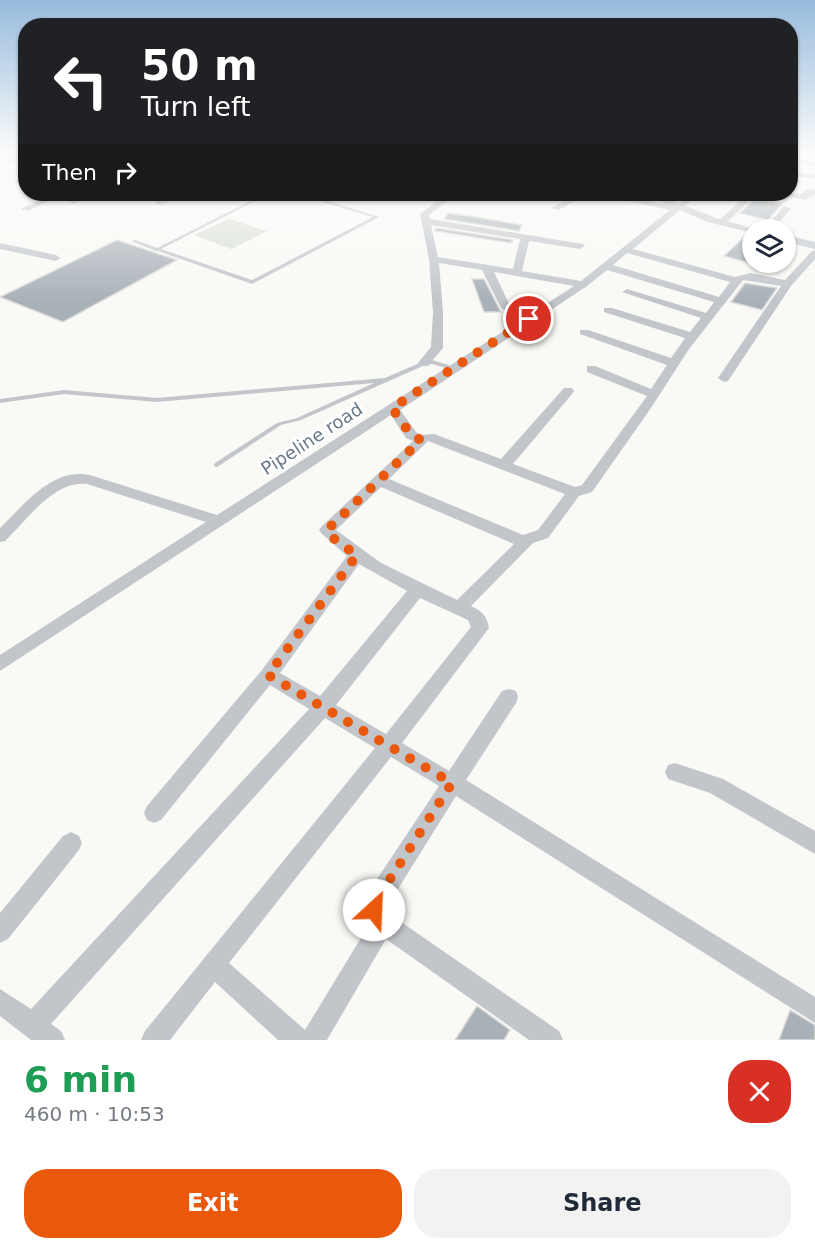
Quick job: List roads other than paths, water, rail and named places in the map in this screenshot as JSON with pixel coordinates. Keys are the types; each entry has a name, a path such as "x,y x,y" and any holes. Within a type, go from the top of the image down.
{"street":[{"path":"25,209 37,204"},
{"path":"424,363 437,348 438,312 434,258 424,221 427,211 438,204"},
{"path":"555,208 564,204"},
{"path":"656,204 742,227"},
{"path":"668,204 678,208"},
{"name":"Pipeline road","path":"0,664 583,284 683,204"},
{"path":"722,222 742,204"},
{"path":"778,219 788,208"},
{"path":"424,221 580,246"},
{"path":"517,272 525,238"},
{"path":"724,378 814,247 796,241"},
{"path":"0,246 56,258"},
{"path":"626,250 737,281"},
{"path":"434,258 583,284"},
{"path":"605,266 721,301"},
{"path":"486,267 506,308"},
{"path":"154,1040 390,746 480,628 479,621 474,615 418,589 357,555 336,541 327,530 421,440 429,437 574,492 587,489 674,363 742,275 787,284"},
{"path":"627,291 708,317"},
{"path":"608,310 693,337"},
{"path":"584,332 674,363"},
{"path":"591,369 654,394"},
{"path":"503,465 568,391"},
{"path":"392,408 411,435 421,440"},
{"path":"0,537 51,490 65,480 77,478 88,478 219,521"},
{"path":"379,480 525,542"},
{"path":"459,608 528,539 543,534 574,492"},
{"path":"154,813 268,675 357,555"},
{"path":"0,1001 43,1033 323,707 418,589"},
{"path":"268,675 452,783 815,1011"},
{"path":"509,697 379,896 374,910 384,923 550,1040"},
{"path":"675,772 716,786 815,843"},
{"path":"0,931 71,843"},
{"path":"314,1040 318,1029 384,923"},
{"path":"213,964 297,1040"}],"lane":[{"path":"156,250 248,204"},
{"path":"133,241 252,282 377,216 334,204"},
{"path":"217,465 279,424 299,419 424,363 432,362 453,368"},
{"path":"0,401 64,392 157,400 387,380"}]}
